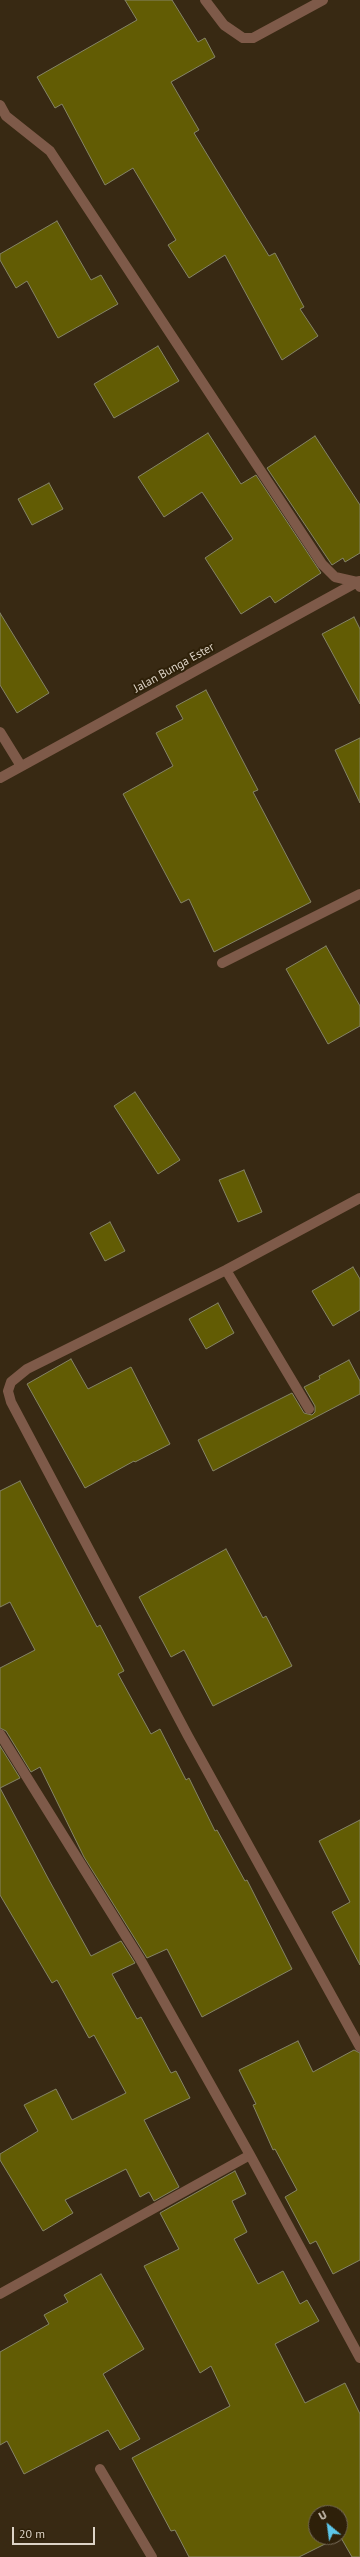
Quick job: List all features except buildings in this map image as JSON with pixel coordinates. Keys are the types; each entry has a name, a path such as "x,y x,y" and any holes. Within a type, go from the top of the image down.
{"street":[{"path":"205,0 224,25 243,38 253,38 323,0"},
{"path":"0,105 6,116 50,151 322,564 334,577 359,583"},
{"name":"Jalan Bunga Ester","path":"0,778 359,583"},
{"path":"0,732 22,766"},
{"path":"222,963 360,894"},
{"path":"360,1198 226,1270 17,1375 11,1382 8,1391 11,1402 188,1736 360,2047"},
{"path":"226,1270 309,1409"},
{"path":"0,1734 140,1959 250,2155 360,2358"},
{"path":"0,2294 250,2155"},
{"path":"100,2469 152,2557"}]}
